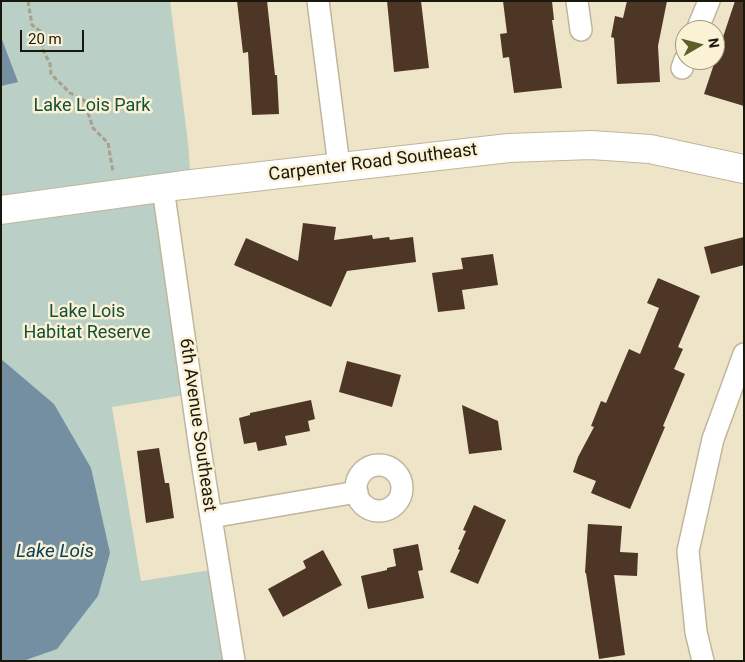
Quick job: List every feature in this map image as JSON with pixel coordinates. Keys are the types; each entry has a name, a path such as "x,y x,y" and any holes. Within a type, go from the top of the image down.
{"main road":[{"name":"Carpenter Road Southeast","path":"1,210 339,166 509,148 591,145 650,149 744,169"}],"street":[{"path":"318,1 339,166"},
{"path":"577,1 581,30"},
{"path":"701,20 708,1"},
{"name":"6th Avenue Southeast","path":"163,188 234,661"},
{"path":"703,661 696,632 688,551 713,440 744,354"},
{"path":"211,517 357,492"}],"path":[{"path":"28,1 32,25 40,31 43,50 50,64 51,74 70,93 84,100 93,128 108,143 105,196"}],"green space":[{"name":"Lake Lois Habitat Reserve","path":"1,1 170,1 188,143 191,184 155,198 185,395 112,407 141,581 211,570 225,661 1,661"}],"water":[{"path":"1,37 18,82 1,86"},
{"name":"Lake Lois","path":"1,359 54,404 91,468 110,553 98,596 57,649 23,661 1,661"}],"building":[{"path":"237,1 267,1 275,75 277,75 279,114 252,115 248,52 243,53"},
{"path":"387,1 421,1 429,68 394,72"},
{"path":"503,1 552,1 554,20 552,20 562,88 514,93 509,57 503,58 500,34 507,33"},
{"path":"627,1 667,1 658,46 660,82 617,84 614,38 611,37 615,16 623,18"},
{"path":"735,1 744,1 744,106 704,94 712,70 725,70 725,31"},
{"path":"303,223 336,227 334,240 372,235 373,239 389,237 390,240 413,237 416,262 347,271 331,307 234,265 246,238 298,261"},
{"path":"744,237 744,265 711,274 704,247"},
{"path":"493,254 498,285 462,290 465,309 438,312 432,273 463,269 461,258"},
{"path":"658,278 700,296 678,347 683,349 674,369 685,374 630,509 591,493 596,481 573,472 578,457 594,427 591,426 601,401 606,403 629,349 640,354 659,308 647,303"},
{"path":"347,361 401,375 392,407 339,392"},
{"path":"311,400 315,419 308,421 310,431 285,436 287,445 258,451 256,442 244,444 239,418 250,415 250,413"},
{"path":"462,405 498,421 502,450 469,454"},
{"path":"159,448 165,483 169,483 174,518 146,523 137,451"},
{"path":"474,505 506,520 478,584 450,572 460,550 458,549 466,531 463,530"},
{"path":"588,524 622,526 620,552 638,553 637,576 614,575 625,655 599,659 585,573"},
{"path":"418,544 423,570 418,571 424,598 368,609 361,576 396,566 393,549"},
{"path":"323,550 342,585 283,617 268,589 306,568 303,561"}],"park label":[{"name":"Lake Lois Park","path":"92,106"}]}
